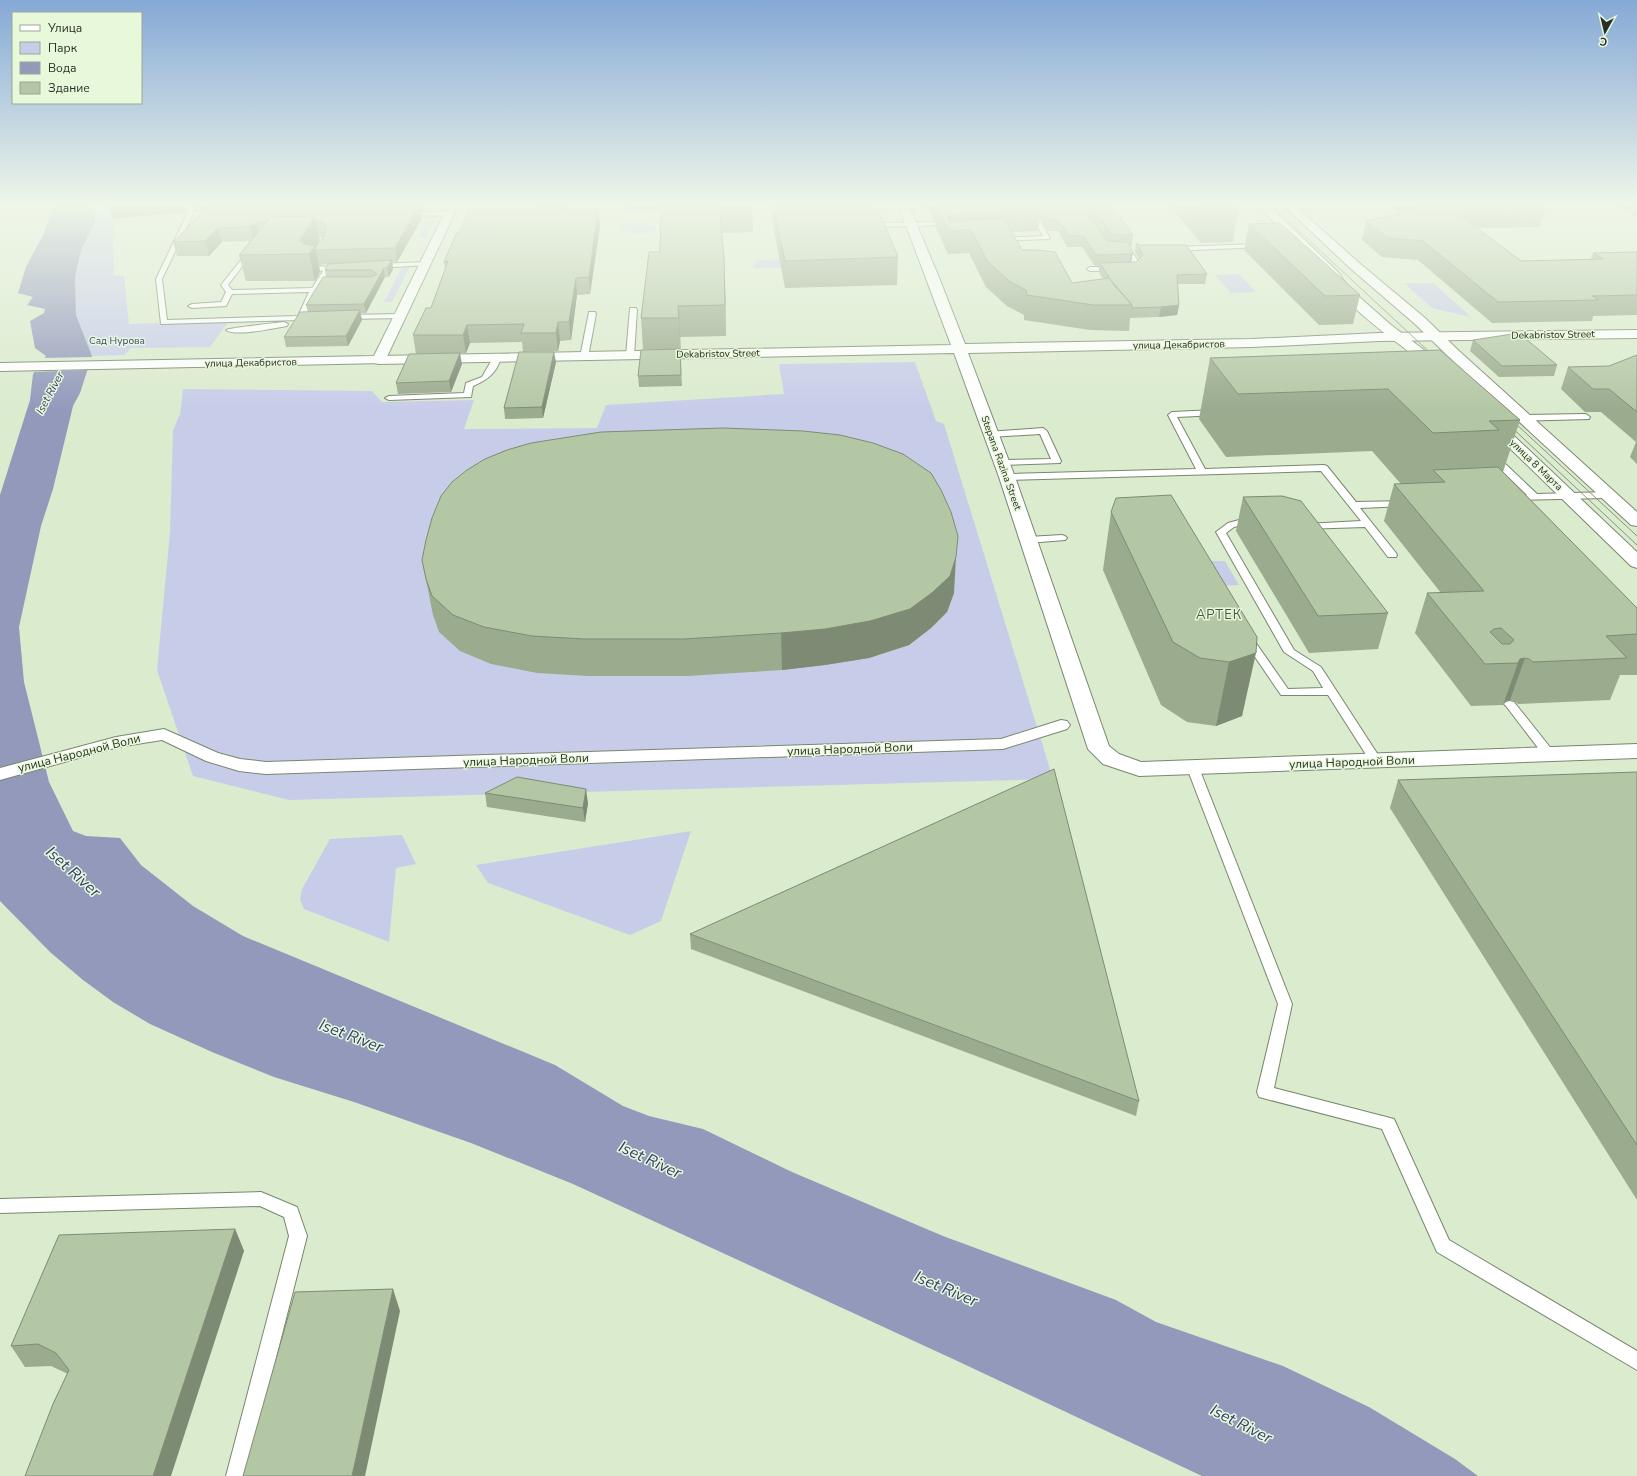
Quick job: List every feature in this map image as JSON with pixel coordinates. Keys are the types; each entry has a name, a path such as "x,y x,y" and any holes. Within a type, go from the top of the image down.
{"street":[{"path":"379,360 422,273"},
{"name":"Stepana Razina Street","path":"932,273 1004,470 1091,724"},
{"path":"1331,273 1343,289 1386,328 1419,352 1448,380"},
{"name":"улица 8 Марта","path":"1363,273 1436,336 1506,418 1568,496 1637,562"},
{"name":"Dekabristov Street","path":"1398,337 1637,334"},
{"name":"улица Декабристов","path":"960,350 1252,343 1398,337"},
{"name":"Dekabristov Street","path":"379,360 960,350"},
{"name":"улица Декабристов","path":"0,367 379,360"},
{"name":"улица 8 Марта","path":"1477,408 1506,418 1608,495 1637,521"},
{"name":"улица Народной Воли","path":"1091,724 1099,749 1111,760 1139,769 1637,751"},
{"name":"улица Народной Воли","path":"0,774 116,742 164,734 212,757 239,765 266,768 1003,744 1061,725"}],"lane":[{"path":"162,273 159,279 164,322 315,318 253,329 230,330"},
{"path":"230,292 224,285 234,273"},
{"path":"301,318 314,290 322,282 326,273"},
{"path":"230,292 314,290"},
{"path":"192,306 222,304 230,292"},
{"path":"630,356 633,310"},
{"path":"584,357 592,314"},
{"path":"340,317 401,316"},
{"path":"390,398 468,395 468,385 485,378 488,372 495,365 496,358"},
{"path":"1202,472 1172,415 1227,413"},
{"path":"1506,418 1586,417"},
{"path":"991,434 1043,432 1056,460 1004,470"},
{"path":"1488,453 1535,497"},
{"path":"1004,470 1202,472 1324,468 1392,555"},
{"path":"1517,510 1506,498 1608,495"},
{"path":"1353,505 1414,502"},
{"path":"1264,519 1256,518 1230,524 1221,532 1290,652 1317,669 1376,761"},
{"path":"1310,537 1299,526 1367,524"},
{"path":"1028,540 1062,538"},
{"path":"1241,629 1285,693 1331,691"},
{"path":"1510,704 1549,754"},
{"path":"1192,768 1285,1004 1265,1092 1388,1124 1444,1246 1637,1361"},
{"path":"0,1206 261,1199 290,1212 298,1236 236,1476"}],"green space":[{"name":"Сад Нурова","path":"76,273 114,273 114,275 124,276 129,324 229,321 210,347 131,348 125,355 92,356 76,315"},
{"path":"399,273 407,273 392,302 384,302"},
{"path":"1239,274 1256,292 1231,293 1215,275"},
{"path":"1404,283 1433,283 1471,317 1432,308"},
{"path":"915,362 936,421 944,424 1053,779 289,800 193,776 157,670 170,532 173,431 180,415 183,389 372,391 382,402 474,400 464,429 597,428 606,405 784,394 779,364"},
{"path":"1207,561 1225,561 1239,585 1221,586"},
{"path":"691,831 661,921 630,935 488,883 476,865"},
{"path":"402,835 416,864 396,868 389,942 304,909 300,899 302,889 330,839"}],"water":[{"name":"Iset River","path":"24,273 76,273 76,315 92,356 80,393 73,406 53,489 41,526 19,627 24,682 49,782 73,831 86,836 120,838 141,865 193,906 243,936 555,1065 623,1106 649,1116 703,1129 792,1172 943,1236 1116,1300 1156,1322 1283,1366 1369,1407 1455,1459 1478,1476 1202,1476 953,1359 573,1184 471,1143 354,1102 274,1077 212,1052 150,1024 113,1002 83,980 50,952 0,901 0,495 30,400 33,374 46,356 35,348 30,321 44,313 45,309 27,305 33,297 18,293"}],"pier":[{"path":"94,357 89,370 32,372 42,358"}],"building":[{"path":"376,273 381,273 364,304 306,305 323,277 372,277 377,274"},
{"path":"444,273 590,273 589,277 576,278 569,322 558,322 556,333 521,333 524,324 467,325 463,335 413,335 426,308 431,308"},
{"path":"646,273 724,273 725,305 678,306 679,318 641,318"},
{"path":"1000,273 1066,273 1072,283 1109,278 1132,305 1093,305 1027,295 1026,290 1009,281"},
{"path":"1106,273 1207,274 1177,275 1179,305 1132,308 1132,305 1114,285"},
{"path":"1301,273 1335,273 1360,295 1325,296"},
{"path":"1462,273 1637,273 1637,295 1592,296 1599,300 1498,302"},
{"path":"360,310 346,336 284,337 300,312"},
{"path":"1519,333 1557,365 1502,366 1473,340"},
{"path":"680,349 681,375 638,376 641,350"},
{"path":"1440,350 1520,420 1489,421 1499,430 1433,433 1388,389 1238,394 1210,358"},
{"path":"519,352 554,352 542,407 504,408"},
{"path":"460,353 449,381 396,383 409,354"},
{"path":"1637,355 1637,412 1609,389 1593,389 1568,367 1609,366"},
{"path":"723,428 803,431 840,435 873,443 903,454 931,473 951,512 958,536 956,557 950,576 933,592 910,609 870,621 825,629 684,639 584,639 532,636 484,627 453,615 432,596 426,579 422,560 432,518 441,496 452,482 467,470 485,459 507,450 531,443 601,432"},
{"path":"1498,467 1637,608 1637,634 1606,636 1627,658 1533,662 1525,658 1520,659 1518,663 1485,664 1427,593 1484,591 1394,484 1445,482 1433,470","holes":["1501,628 1514,640 1510,644 1502,644 1490,632 1494,629"]},
{"path":"1171,495 1257,637 1256,653 1229,662 1200,658 1173,642 1111,512 1116,498"},
{"path":"1282,496 1301,501 1388,613 1318,616 1243,497"},
{"path":"1054,769 1139,1101 690,934"},
{"path":"1637,772 1637,1145 1398,780"},
{"path":"517,777 586,789 583,808 485,793"},
{"path":"235,1229 153,1476 25,1476 53,1404 69,1370 56,1353 38,1344 11,1346 59,1235"},
{"path":"393,1289 352,1476 243,1476 295,1292"}],"tram line":[{"path":"1344,273 1437,359"},
{"path":"1508,424 1637,545"},
{"path":"1516,424 1637,536"}],"district":[{"name":"АРТЕК","path":"1219,615"}]}
